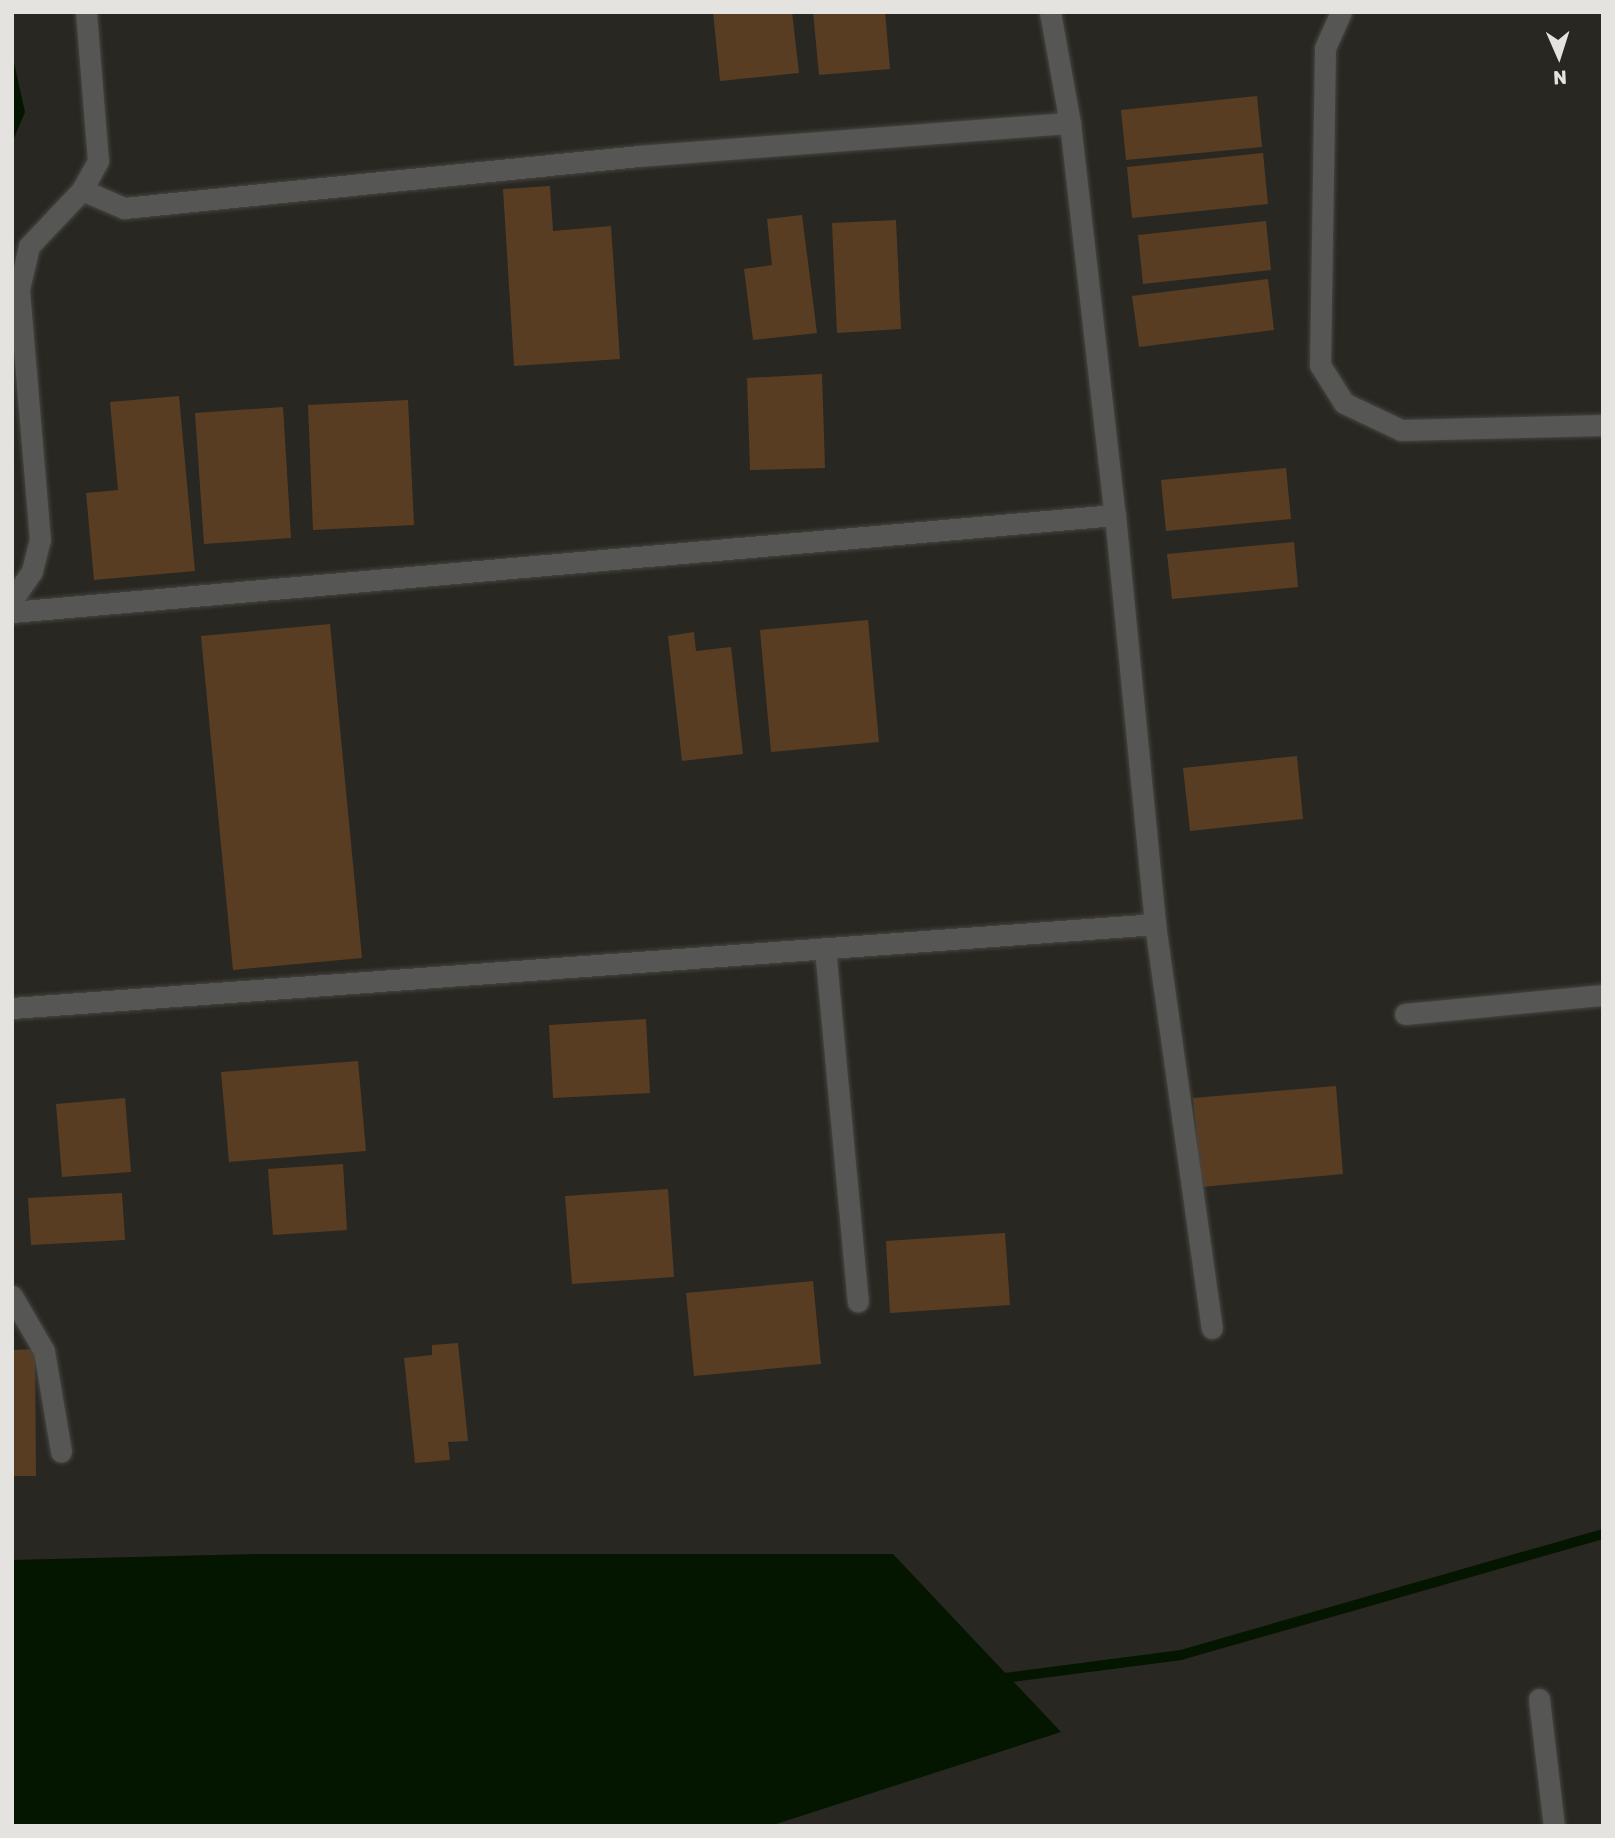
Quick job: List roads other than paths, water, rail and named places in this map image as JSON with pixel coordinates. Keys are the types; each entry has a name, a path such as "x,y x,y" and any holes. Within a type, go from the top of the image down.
{"street":[{"path":"12,600 32,571 40,540 19,289 29,246 82,190 98,161 86,12"},
{"path":"1051,12 1070,123 1115,515 1155,924 1212,1328"},
{"path":"1341,12 1325,48 1320,365 1344,403 1401,430 1603,425"},
{"path":"82,190 124,208 639,156 1070,123"},
{"path":"12,612 1115,515"},
{"path":"12,1008 1155,924"},
{"path":"825,948 858,1301"},
{"path":"1405,1014 1603,995"},
{"path":"12,1296 44,1351 61,1452"},
{"path":"1539,1699 1555,1826"}],"waterway":[{"path":"997,1679 1181,1655 1603,1534"}]}
